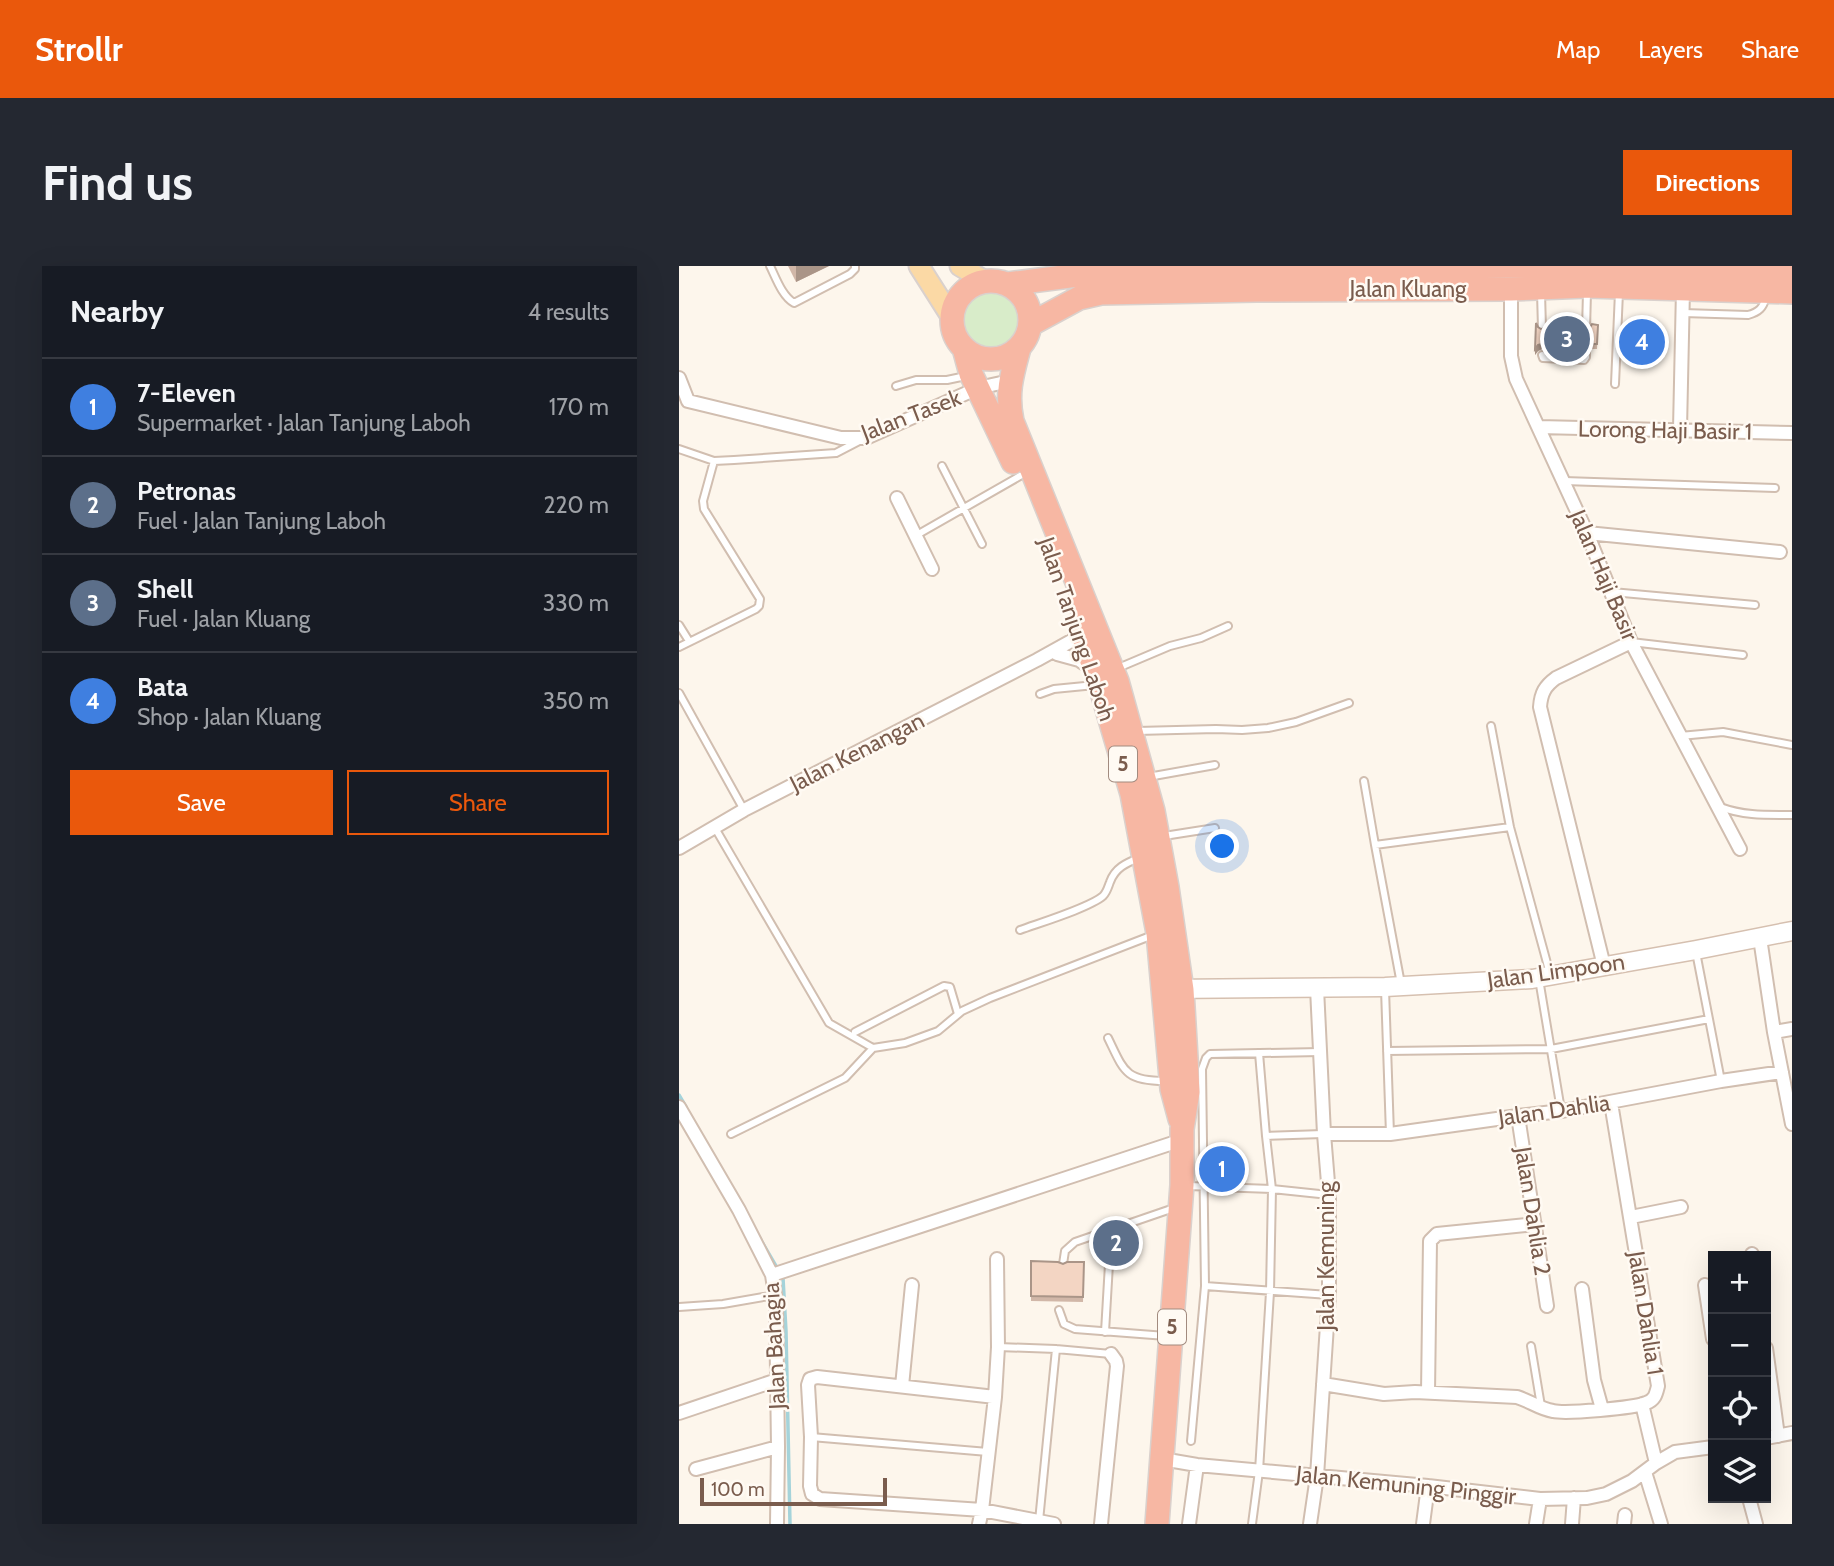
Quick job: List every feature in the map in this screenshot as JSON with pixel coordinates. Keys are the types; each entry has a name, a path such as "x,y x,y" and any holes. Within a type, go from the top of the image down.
{"highway":[{"name":"Jalan Kluang","path":"1008,284 1033,277 1117,268 1434,267 1449,274 1506,278 1509,274"},
{"name":"Jalan Kluang","path":"1031,324 1079,298 1101,293 1257,290 1509,274 1704,268 1792,271"},
{"name":"Jalan Kluang","path":"1509,274 1541,287 1792,292"},
{"path":"952,318 959,298 966,290 974,284 997,281 1008,284 1026,300 1031,324"},
{"name":"5","path":"952,318 957,339 964,348"},
{"name":"5","path":"1019,348 1025,341 1031,324"},
{"path":"964,348 986,359 998,359 1019,348"},
{"name":"Jalan Tanjung Laboh","path":"964,348 975,381 1030,498 1089,637"},
{"name":"Jalan Tanjung Laboh","path":"1019,348 1010,381 1009,406 1012,421 1103,676 1132,794 1158,933 1173,989 1171,1081 1182,1135 1189,1193 1172,1336 1157,1524"},
{"name":"Jalan Tanjung Laboh","path":"1103,676 1131,731 1158,837 1173,989 1188,1092 1182,1135"}],"main road":[{"name":"5","path":"919,266 952,318"},
{"path":"960,266 985,281"}],"street":[{"name":"Jalan Haji Basir","path":"1509,274 1511,356 1516,379 1587,533 1631,642 1740,849"},
{"path":"1680,429 1683,289"},
{"path":"679,378 683,400"},
{"name":"Jalan Tasek","path":"683,400 841,438 866,438 975,381 1010,381"},
{"name":"Lorong Haji Basir 1","path":"1539,427 1792,433"},
{"path":"897,498 932,569"},
{"path":"1587,533 1780,552"},
{"name":"Jalan Kenangan","path":"1037,660 1057,654 1089,637"},
{"name":"Jalan Kenangan","path":"679,848 744,810 1073,640 1089,637"},
{"path":"1604,966 1540,706 1543,690 1556,678 1631,642"},
{"path":"1057,654 1079,660 1103,676"},
{"name":"Jalan Limpoon","path":"1173,989 1393,987 1545,977 1792,931"},
{"path":"1760,938 1774,1032 1792,1124"},
{"name":"Jalan Kemuning","path":"1310,1524 1317,1476 1329,1295 1329,1195 1317,988"},
{"path":"1774,1032 1792,1029"},
{"name":"Jalan Dahlia","path":"1324,1134 1390,1134 1562,1111 1782,1072"},
{"name":"Jalan Dahlia 1","path":"1323,1384 1384,1394 1517,1397 1555,1412 1648,1403 1655,1396 1658,1386 1611,1102"},
{"name":"Jalan Bahagia","path":"679,1107 775,1274 777,1524"},
{"name":"Jalan Dahlia 2","path":"1518,1115 1547,1306"},
{"path":"775,1274 1182,1135"},
{"path":"1631,1217 1681,1207"},
{"path":"1429,1393 1430,1241 1440,1233 1535,1224"},
{"path":"979,1524 995,1397 998,1347 997,1259"},
{"path":"902,1386 912,1285"},
{"path":"1705,1285 1709,1314"},
{"path":"1582,1289 1594,1380 1602,1409"},
{"path":"1101,1524 1117,1366 1111,1354"},
{"path":"995,1397 817,1377 810,1379 808,1385 812,1494 820,1499 982,1510 1054,1524"},
{"path":"1768,1377 1772,1437 1792,1433"},
{"path":"679,1413 777,1380"},
{"path":"1642,1404 1656,1463 1675,1452 1708,1448"},
{"path":"696,1469 778,1447"},
{"name":"Jalan Kemuning Pinggir","path":"1162,1459 1197,1465 1540,1499 1587,1498 1606,1494 1632,1481 1656,1463"},
{"path":"1189,1524 1197,1465"},
{"path":"1646,1472 1661,1524"},
{"path":"1423,1524 1428,1486"},
{"path":"1572,1524 1574,1498"},
{"path":"1536,1524 1540,1499"},
{"path":"1750,1503 1756,1524"}],"lane":[{"path":"769,266 786,297 794,303 850,274 855,266"},
{"path":"1586,330 1587,286"},
{"path":"1541,287 1542,329"},
{"path":"1615,384 1620,287"},
{"path":"1683,313 1757,313 1763,307 1767,292"},
{"path":"1542,355 1543,358 1584,360 1586,349"},
{"path":"896,386 916,380 975,381"},
{"path":"679,449 714,461 782,458 836,453 866,438"},
{"path":"679,647 756,610 759,606 760,599 704,509 703,501 714,461"},
{"path":"942,466 982,544"},
{"path":"915,536 1020,477"},
{"path":"1564,481 1775,488"},
{"path":"1610,591 1755,605"},
{"path":"679,625 689,641"},
{"path":"1040,694 1103,676 1170,646 1201,638 1228,626"},
{"path":"1631,642 1743,655"},
{"path":"679,693 744,810"},
{"path":"1131,731 1268,728 1296,722 1349,703"},
{"path":"1491,726 1510,827 1545,977 1551,1049 1562,1111"},
{"path":"1680,736 1723,732 1792,745"},
{"path":"1145,778 1215,765"},
{"path":"1364,781 1393,987 1387,1051 1390,1134"},
{"path":"1718,806 1751,816 1792,816"},
{"path":"714,826 829,1023 873,1048"},
{"path":"1374,845 1510,827"},
{"path":"1158,837 1215,828"},
{"path":"1020,930 1101,898 1119,868 1144,857"},
{"path":"731,1134 845,1078 873,1048 905,1043 938,1031 958,1014 990,998 1158,933"},
{"path":"1696,950 1721,1081"},
{"path":"855,1032 947,985 958,1014"},
{"path":"1387,1051 1551,1049 1709,1018"},
{"path":"1108,1038 1122,1065 1135,1078 1145,1081 1171,1081"},
{"path":"1191,1441 1205,1286 1189,1193 1202,1069 1210,1054 1319,1052"},
{"path":"1252,1524 1259,1471 1270,1292 1272,1189 1259,1053"},
{"path":"1266,1136 1324,1134"},
{"path":"1063,1264 1065,1251 1075,1242 1111,1230 1189,1193 1272,1189 1329,1195"},
{"path":"1105,1332 1111,1230"},
{"path":"1205,1286 1329,1295"},
{"path":"679,1307 723,1304 775,1295"},
{"path":"1059,1310 1064,1324 1075,1329 1172,1336"},
{"path":"1531,1346 1542,1409"},
{"path":"998,1347 1111,1354"},
{"path":"1039,1523 1056,1349"},
{"path":"811,1437 988,1452"}],"green space":[{"path":"990,293 1001,295 1010,301 1016,310 1016,332 1010,341 1001,347 990,349 979,347 970,341 964,332 962,321 964,310 970,301 979,295"}],"building":[{"path":"1536,323 1541,329 1546,328 1548,323 1580,324 1585,330 1592,324 1598,325 1597,344 1592,344 1585,338 1580,343 1571,343 1571,348 1547,347 1542,344 1535,349"},
{"path":"1031,1261 1063,1264 1084,1262 1083,1297 1031,1296"}],"waterway":[{"path":"679,1095 686,1107"},
{"path":"758,1235 783,1278 790,1524"}],"place":[{"name":"Shell","path":"1567,339"},
{"name":"Bata","path":"1642,342"},
{"name":"7-Eleven","path":"1222,1169"},
{"name":"Petronas","path":"1116,1243"}]}
